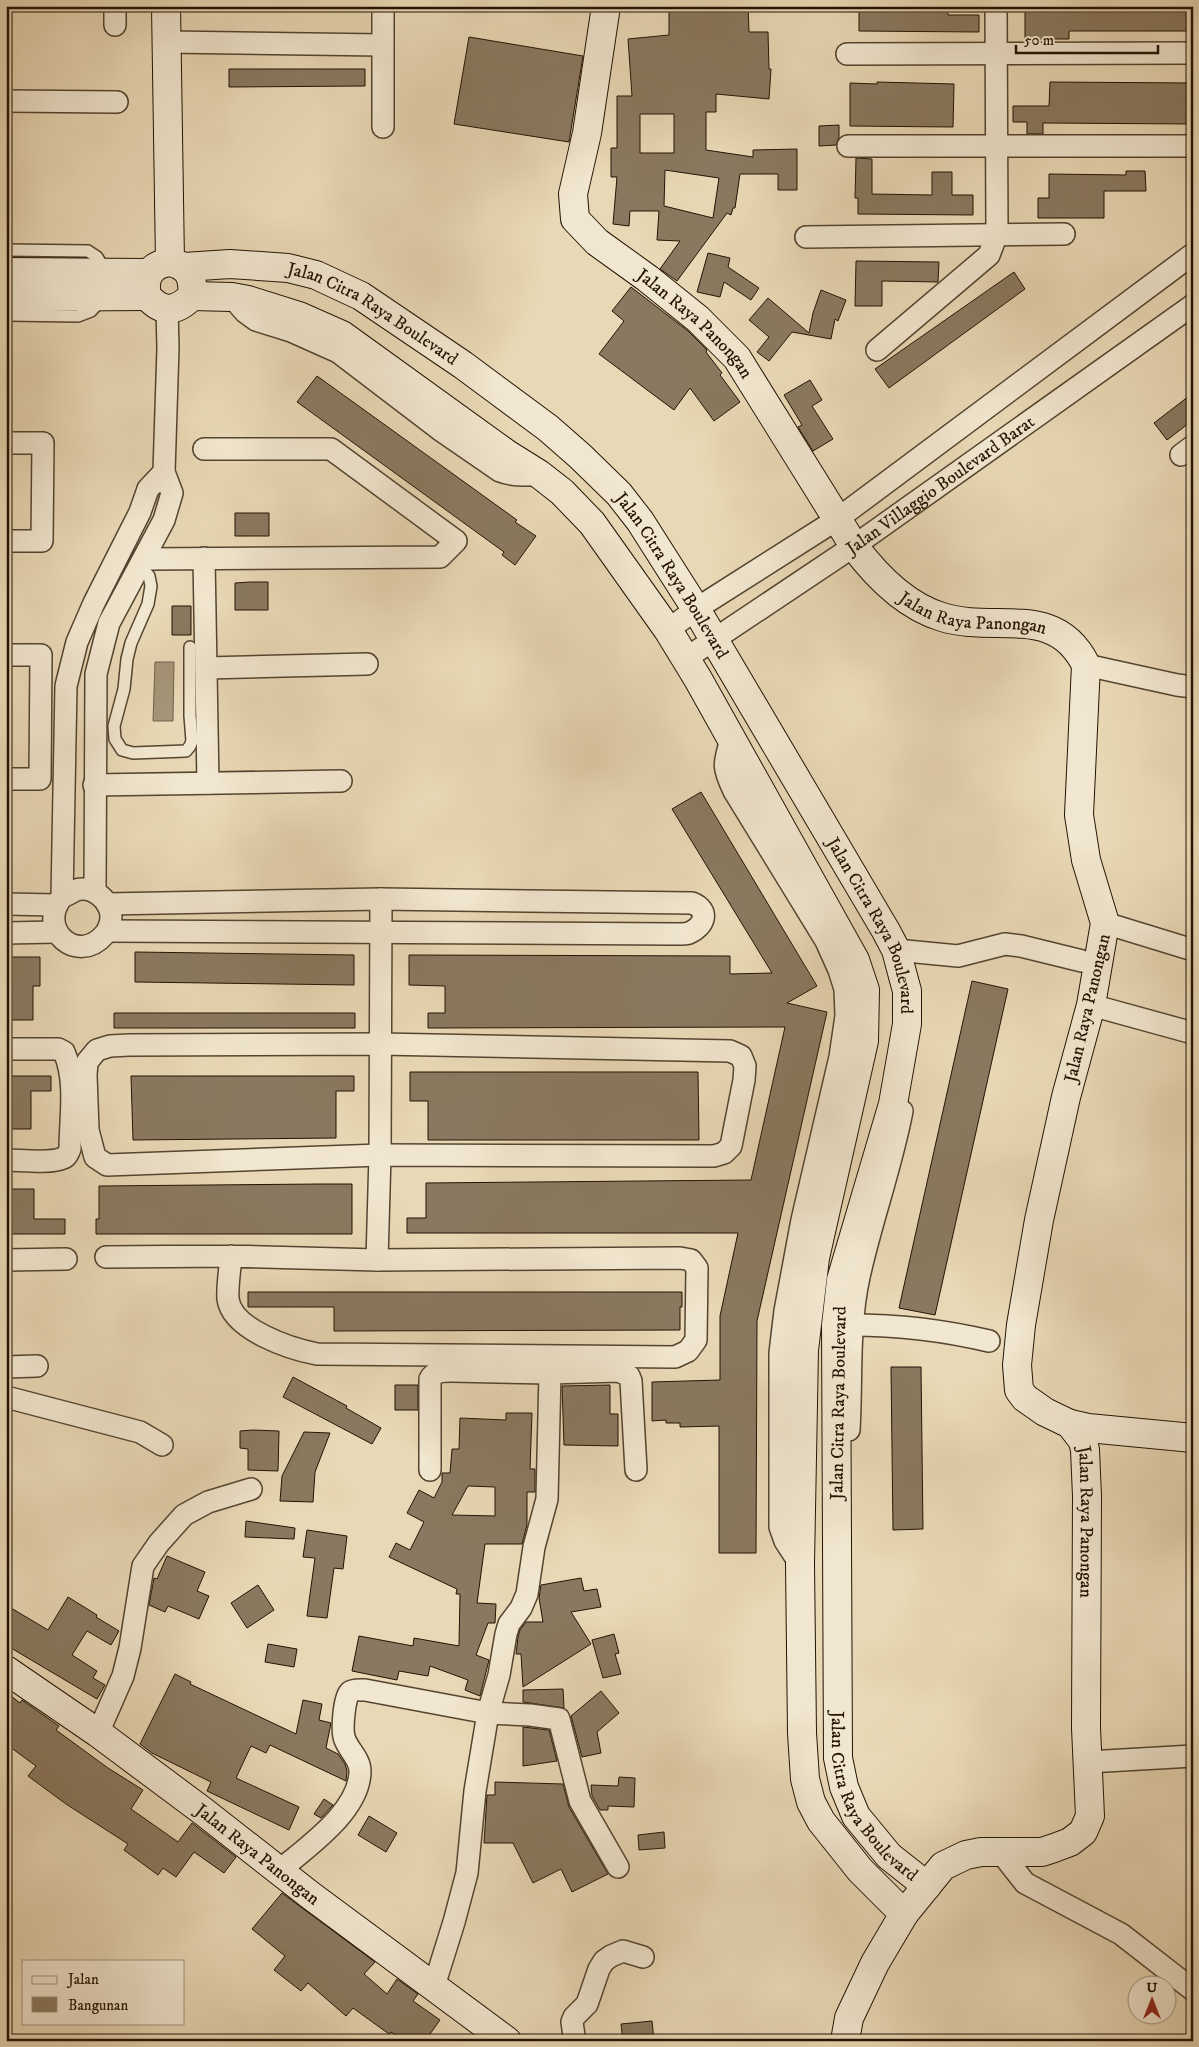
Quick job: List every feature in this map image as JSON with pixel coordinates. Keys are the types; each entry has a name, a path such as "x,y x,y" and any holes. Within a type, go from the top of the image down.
{"main road":[{"path":"163,282 166,6"},
{"name":"Jalan Raya Panongan","path":"606,6 587,133 573,194 575,219 597,242 648,278 698,319 737,358 836,520 854,546 866,562 902,596 922,609 943,618 961,621 1043,626 1061,633 1080,654 1086,665 1079,815 1086,860 1105,923 1091,1005 1066,1097 1039,1220 1021,1325 1017,1365 1020,1390 1024,1398 1045,1412 1070,1424 1083,1441 1085,1450 1087,1496 1086,1728 1090,1816 1083,1832 1070,1842 1042,1852 999,1850 966,1855 943,1866 904,1914 876,1963 849,2018 845,2041"},
{"name":"Jalan Citra Raya Boulevard","path":"6,297 106,284 163,282 230,264 288,268 316,275 368,302 462,365 548,428 580,456 619,494 640,521 696,609 882,922 898,959 907,991 907,1024 893,1104 888,1146 842,1280 844,1325 837,1513 838,1758 844,1787 856,1816 889,1856 927,1886"},
{"name":"Jalan Citra Raya Boulevard","path":"6,272 106,284"},
{"name":"Jalan Citra Raya Boulevard","path":"163,282 181,306 192,296 232,297 299,316 428,408 539,474 562,492 592,523 668,630 698,679 731,740 779,846 833,938 855,960 865,990 855,1017 864,1041 834,1129 808,1242 810,1293 792,1354 791,1470 800,1564 802,1733 805,1779 811,1802 821,1821 860,1870 904,1914"},
{"path":"1070,1424 1088,1428 1193,1438"},
{"name":"Jalan Raya Panongan","path":"6,1670 98,1733 507,2041"}],"street":[{"path":"383,6 383,127"},
{"path":"877,350 989,255 996,234 996,6"},
{"path":"167,42 382,45"},
{"path":"847,54 1193,53"},
{"path":"6,102 117,102"},
{"path":"848,146 1193,146"},
{"path":"806,237 1064,234"},
{"name":"Jalan Villaggio Boulevard Barat","path":"668,630 696,609 836,520 1193,254"},
{"path":"163,282 168,348 164,472 172,494 164,520 109,623 96,674 94,785 101,898 111,917 108,931 98,943 83,947 68,943 56,932 53,918 59,901 66,686 77,642 94,603 140,512 148,489 164,472"},
{"name":"Jalan Villaggio Boulevard Barat","path":"685,659 714,642 854,546 1193,305"},
{"path":"6,442 43,443 42,541 6,541"},
{"path":"142,562 204,558 440,557 456,541 331,449 204,450"},
{"path":"204,558 208,783"},
{"path":"6,655 41,655 40,779 6,778"},
{"path":"206,668 367,664"},
{"path":"1086,665 1193,687"},
{"path":"94,785 341,781"},
{"path":"6,904 59,901 78,890 101,898 692,903 699,906 702,910 703,919 702,924 689,933 677,934 108,931"},
{"path":"377,1260 380,1155 381,899"},
{"path":"1105,923 1193,950"},
{"path":"6,933 56,932"},
{"path":"898,959 958,956 1005,944 1082,961"},
{"path":"1091,1005 1193,1033"},
{"path":"380,1044 730,1051 741,1056 745,1066 731,1146 724,1153 714,1156 380,1155 108,1165 95,1157 88,1130 87,1062 97,1050 110,1046 380,1044"},
{"path":"6,1049 58,1049 64,1052 68,1060 72,1083 70,1149 68,1155 53,1160 6,1160"},
{"path":"106,1257 231,1256 377,1260 680,1258 692,1260 698,1268 696,1340 688,1351 676,1356 317,1354 292,1349 265,1336 243,1323 232,1312 228,1299 231,1256"},
{"path":"6,1260 66,1259"},
{"path":"844,1325 916,1327 989,1341"},
{"path":"6,1367 37,1366"},
{"path":"430,1470 430,1379 432,1375 451,1371 550,1373 620,1371 629,1376 631,1381 636,1470"},
{"path":"434,1986 467,1873 475,1791 488,1713 499,1675 509,1624 521,1608 527,1594 534,1547 547,1499 550,1373"},
{"path":"6,1397 140,1432 162,1446"},
{"path":"98,1733 125,1666 130,1648 143,1566 159,1543 184,1515 208,1502 251,1488"},
{"path":"280,1870 315,1841 346,1810 353,1798 360,1773 359,1763 348,1748 343,1735 345,1701 349,1693 355,1690 365,1690 488,1713 530,1715 559,1719 580,1801 618,1867"},
{"path":"1088,1762 1193,1756"},
{"path":"999,1850 1025,1883 1121,1934 1193,1990"},
{"path":"572,2041 574,2036 572,2022 574,2017 587,2004 599,1969 604,1961 623,1950 643,1956"}],"lane":[{"path":"6,250 88,250 97,257 106,284 91,311 78,316 6,315"},
{"path":"142,562 152,586 148,604 131,643 127,659 124,689 114,726 115,739 122,750 133,753 186,751 190,746 192,741 190,646"}],"shaded area":[{"path":"155,662 174,662 173,721 153,721"}],"building":[{"path":"748,6 749,32 768,32 769,69 771,69 769,99 716,94 716,112 706,112 706,150 753,157 753,150 797,149 797,190 778,190 778,174 740,174 735,208 733,208 731,215 727,213 677,281 660,269 680,241 657,240 659,211 630,211 629,226 613,224 617,177 611,177 611,148 617,148 617,96 632,96 628,39 669,35 669,7","holes":["640,114 674,114 674,153 640,153","665,170 719,178 713,218 664,206"]},
{"path":"859,6 948,6 948,15 979,15 979,32 859,31"},
{"path":"1025,6 1193,6 1193,31 1069,31 1069,39 1025,39"},
{"path":"469,37 583,56 569,142 454,124"},
{"path":"229,69 365,69 365,86 229,87"},
{"path":"877,82 954,84 953,127 850,126 850,83 877,84"},
{"path":"1050,82 1193,83 1193,124 1043,123 1043,134 1027,134 1027,122 1013,122 1013,106 1049,106"},
{"path":"839,125 839,137 836,145 819,146 819,126"},
{"path":"856,158 872,159 872,194 932,195 932,172 952,172 952,195 973,195 973,215 858,214 858,198 855,198"},
{"path":"1126,171 1145,171 1146,191 1104,191 1104,218 1038,218 1038,198 1049,198 1049,174 1126,175"},
{"path":"708,253 730,258 728,267 759,288 751,300 724,282 720,297 697,292"},
{"path":"856,261 939,262 938,282 882,281 882,306 855,306"},
{"path":"1014,272 1025,289 889,388 875,369"},
{"path":"631,287 688,331 707,350 706,352 722,373 720,375 740,402 714,421 690,388 674,410 599,354 624,321 612,311"},
{"path":"821,290 846,300 838,321 835,319 831,339 792,332 769,361 757,352 769,337 749,320 768,298 809,333 813,313"},
{"path":"317,376 517,520 515,522 536,536 515,565 502,555 504,552 297,402"},
{"path":"810,380 822,400 812,406 833,439 813,451 798,427 802,425 784,395"},
{"path":"1193,393 1193,420 1167,440 1154,423"},
{"path":"235,513 269,513 269,536 235,536"},
{"path":"268,582 268,610 235,610 235,583"},
{"path":"172,606 191,606 191,635 172,635"},
{"path":"701,792 817,986 787,1003 827,1012 757,1321 756,1553 719,1553 719,1426 680,1427 680,1423 666,1423 666,1420 652,1421 652,1382 720,1380 720,1316 738,1233 407,1233 407,1218 426,1218 426,1183 751,1180 785,1027 428,1028 428,1013 445,1013 445,986 409,985 409,955 730,956 730,974 772,973 672,809"},
{"path":"135,952 354,955 354,985 135,982"},
{"path":"6,957 40,957 40,986 33,986 33,1020 6,1020"},
{"path":"972,981 1008,989 935,1315 899,1308"},
{"path":"114,1013 355,1013 355,1028 114,1028"},
{"path":"410,1072 698,1072 699,1140 428,1140 428,1101 410,1101"},
{"path":"6,1076 51,1076 51,1091 31,1091 31,1129 6,1129"},
{"path":"131,1076 354,1076 354,1091 336,1091 336,1138 133,1140"},
{"path":"352,1184 352,1234 96,1234 96,1219 99,1219 99,1186"},
{"path":"6,1189 34,1189 34,1219 65,1219 65,1234 6,1234"},
{"path":"248,1292 682,1292 682,1307 680,1307 680,1330 334,1331 334,1307 248,1307"},
{"path":"891,1367 921,1367 923,1529 893,1530"},
{"path":"293,1377 347,1406 346,1408 381,1428 372,1444 283,1397"},
{"path":"395,1385 418,1385 418,1410 395,1410"},
{"path":"610,1385 610,1414 618,1414 618,1446 564,1445 562,1386"},
{"path":"506,1413 532,1413 530,1469 535,1469 535,1492 527,1492 527,1525 522,1544 485,1544 477,1603 496,1604 495,1623 488,1623 476,1655 489,1660 480,1696 465,1690 468,1680 430,1666 428,1676 399,1671 397,1680 352,1671 359,1636 413,1646 414,1638 459,1646 460,1594 456,1594 457,1589 389,1557 396,1543 410,1550 424,1522 407,1513 419,1490 434,1498 442,1482 442,1473 450,1473 452,1449 459,1449 460,1418 506,1420","holes":["468,1486 495,1487 495,1516 452,1515"]},
{"path":"240,1431 279,1431 278,1471 248,1470 248,1449 240,1448"},
{"path":"304,1432 330,1433 315,1472 313,1502 280,1501 282,1476"},
{"path":"246,1521 295,1528 294,1539 245,1537"},
{"path":"307,1530 347,1536 343,1569 334,1568 327,1618 307,1616 315,1558 303,1557"},
{"path":"167,1556 205,1572 197,1591 209,1596 199,1619 168,1606 165,1612 149,1605 154,1578 157,1579"},
{"path":"581,1578 584,1591 597,1589 601,1607 571,1612 591,1644 523,1687 521,1654 516,1654 518,1637 520,1630 526,1622 543,1622 539,1598 541,1585"},
{"path":"258,1585 274,1610 247,1628 231,1603"},
{"path":"68,1597 119,1631 111,1645 87,1631 72,1655 97,1671 93,1678 105,1685 97,1699 6,1645 6,1605 48,1630"},
{"path":"614,1634 619,1653 615,1654 621,1674 603,1678 592,1640"},
{"path":"268,1644 297,1649 294,1667 265,1662"},
{"path":"175,1674 191,1682 190,1684 296,1734 303,1700 322,1704 319,1720 331,1723 326,1748 338,1754 345,1764 347,1771 346,1781 270,1745 266,1753 251,1746 236,1778 299,1807 289,1830 207,1791 211,1782 152,1753 140,1744"},
{"path":"563,1689 564,1708 523,1702 523,1690"},
{"path":"601,1691 619,1713 597,1732 601,1753 582,1757 571,1716"},
{"path":"6,1692 20,1703 22,1700 59,1726 56,1730 108,1768 143,1790 131,1809 178,1842 192,1823 236,1857 224,1873 194,1852 176,1877 163,1868 158,1875 124,1850 128,1844 66,1804 28,1776 36,1766 6,1744"},
{"path":"523,1727 549,1730 557,1761 523,1766"},
{"path":"619,1777 635,1778 634,1807 608,1806 608,1810 600,1810 592,1796 591,1785 618,1786"},
{"path":"495,1782 563,1784 569,1807 608,1874 572,1892 561,1869 533,1883 513,1843 484,1843 487,1795 495,1795"},
{"path":"324,1799 333,1805 321,1818 314,1814"},
{"path":"369,1816 397,1833 386,1852 358,1835"},
{"path":"664,1832 665,1848 639,1850 638,1835"},
{"path":"282,1893 375,1962 364,1974 387,1994 397,1979 418,1994 413,2001 440,2020 425,2041 405,2041 391,2032 389,2034 353,2008 346,2016 308,1983 301,1991 274,1970 285,1956 252,1929"},
{"path":"652,2021 654,2041 623,2041 621,2024"}]}
